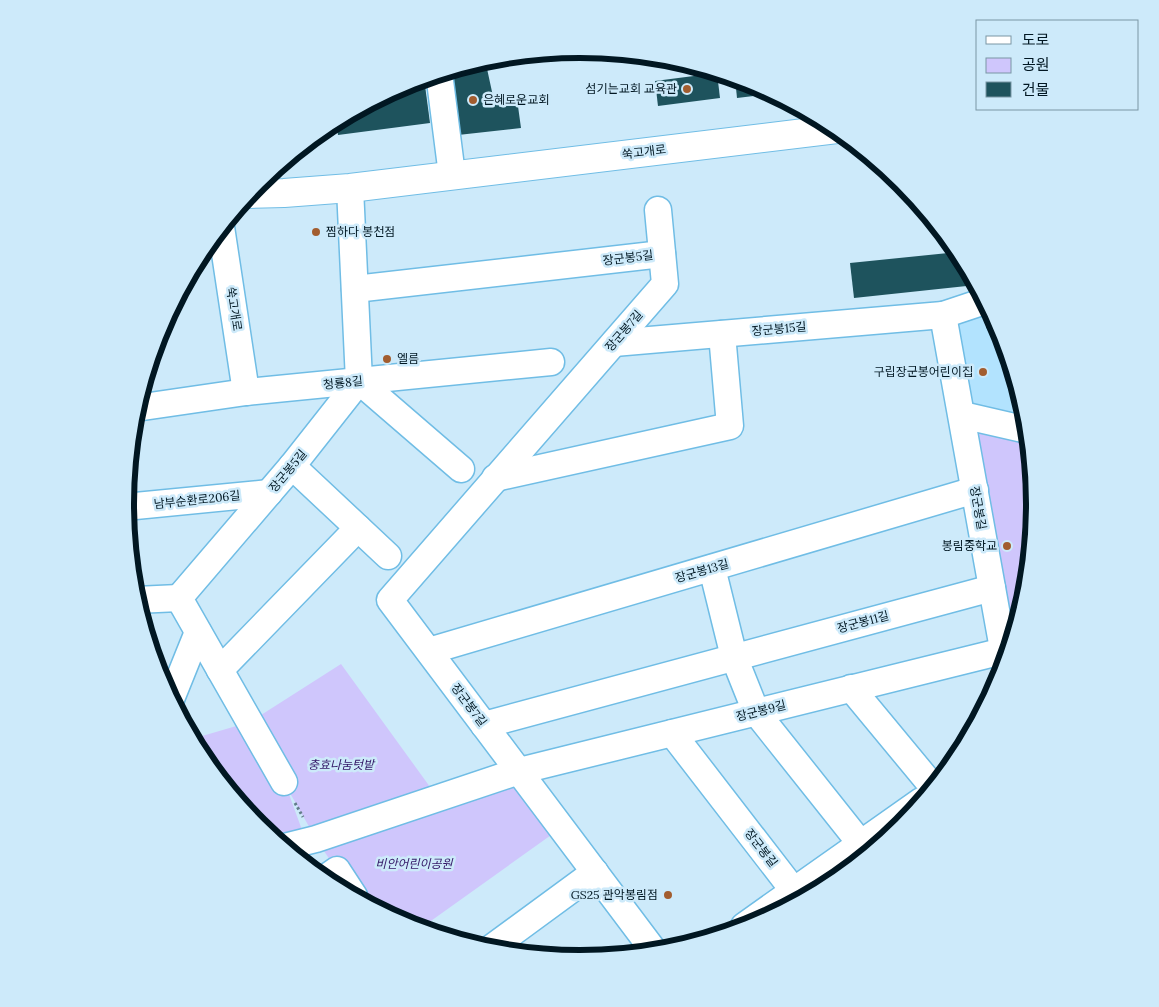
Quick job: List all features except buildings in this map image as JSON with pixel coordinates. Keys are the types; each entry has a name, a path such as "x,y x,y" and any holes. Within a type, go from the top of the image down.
{"main road":[{"name":"쑥고개로","path":"259,194 350,188 823,131"}],"street":[{"path":"440,80 452,175"},
{"path":"350,188 359,381 460,469"},
{"name":"장군봉7길","path":"649,944 390,600 665,284 658,210"},
{"name":"쑥고개로","path":"223,237 246,392"},
{"name":"장군봉5길","path":"355,289 662,254"},
{"path":"943,315 978,303"},
{"name":"장군봉15길","path":"614,342 943,315"},
{"name":"장군봉길","path":"943,315 1002,646"},
{"path":"496,478 730,426 722,334"},
{"name":"청룡8길","path":"144,407 246,392 551,362"},
{"name":"장군봉5길","path":"179,598 269,494 359,381"},
{"path":"962,415 1019,428"},
{"path":"292,466 388,556"},
{"name":"장군봉13길","path":"429,651 975,490"},
{"name":"남부순환로206길","path":"134,506 269,494"},
{"path":"220,670 358,528"},
{"path":"712,568 734,657 756,712 861,844"},
{"name":"장군봉11길","path":"484,725 992,588"},
{"path":"144,600 179,598 284,782"},
{"path":"174,691 198,632"},
{"name":"장군봉9길","path":"519,771 851,688 999,656"},
{"path":"851,688 928,782"},
{"name":"장군봉길","path":"672,733 794,891"},
{"path":"293,845 316,839 519,771"},
{"path":"773,906 892,822"},
{"path":"499,942 594,872"}],"shaded area":[{"path":"978,303 1002,360 1017,416 1025,474 1025,533 1020,575 943,315"}],"green space":[{"name":"봉림중학교","path":"962,415 1019,428 1025,474 1025,533 1017,591 1002,645"},
{"path":"341,664 438,798 519,771 561,828 428,923 382,904 345,883 316,839 286,786 302,830 282,836 244,798 200,737 250,722"}],"place":[{"name":"섬기는교회 교육관","path":"687,89"},
{"name":"은혜로운교회","path":"473,100"},
{"name":"찜하다 봉천점","path":"316,232"},
{"name":"엘름","path":"387,359"},
{"name":"구립장군봉어린이집","path":"983,372"},
{"name":"봉림중학교","path":"1007,546"},
{"name":"GS25 관악봉림점","path":"668,895"}],"park label":[{"name":"충효나눔텃밭","path":"341,765"},
{"name":"비안어린이공원","path":"414,864"}]}
